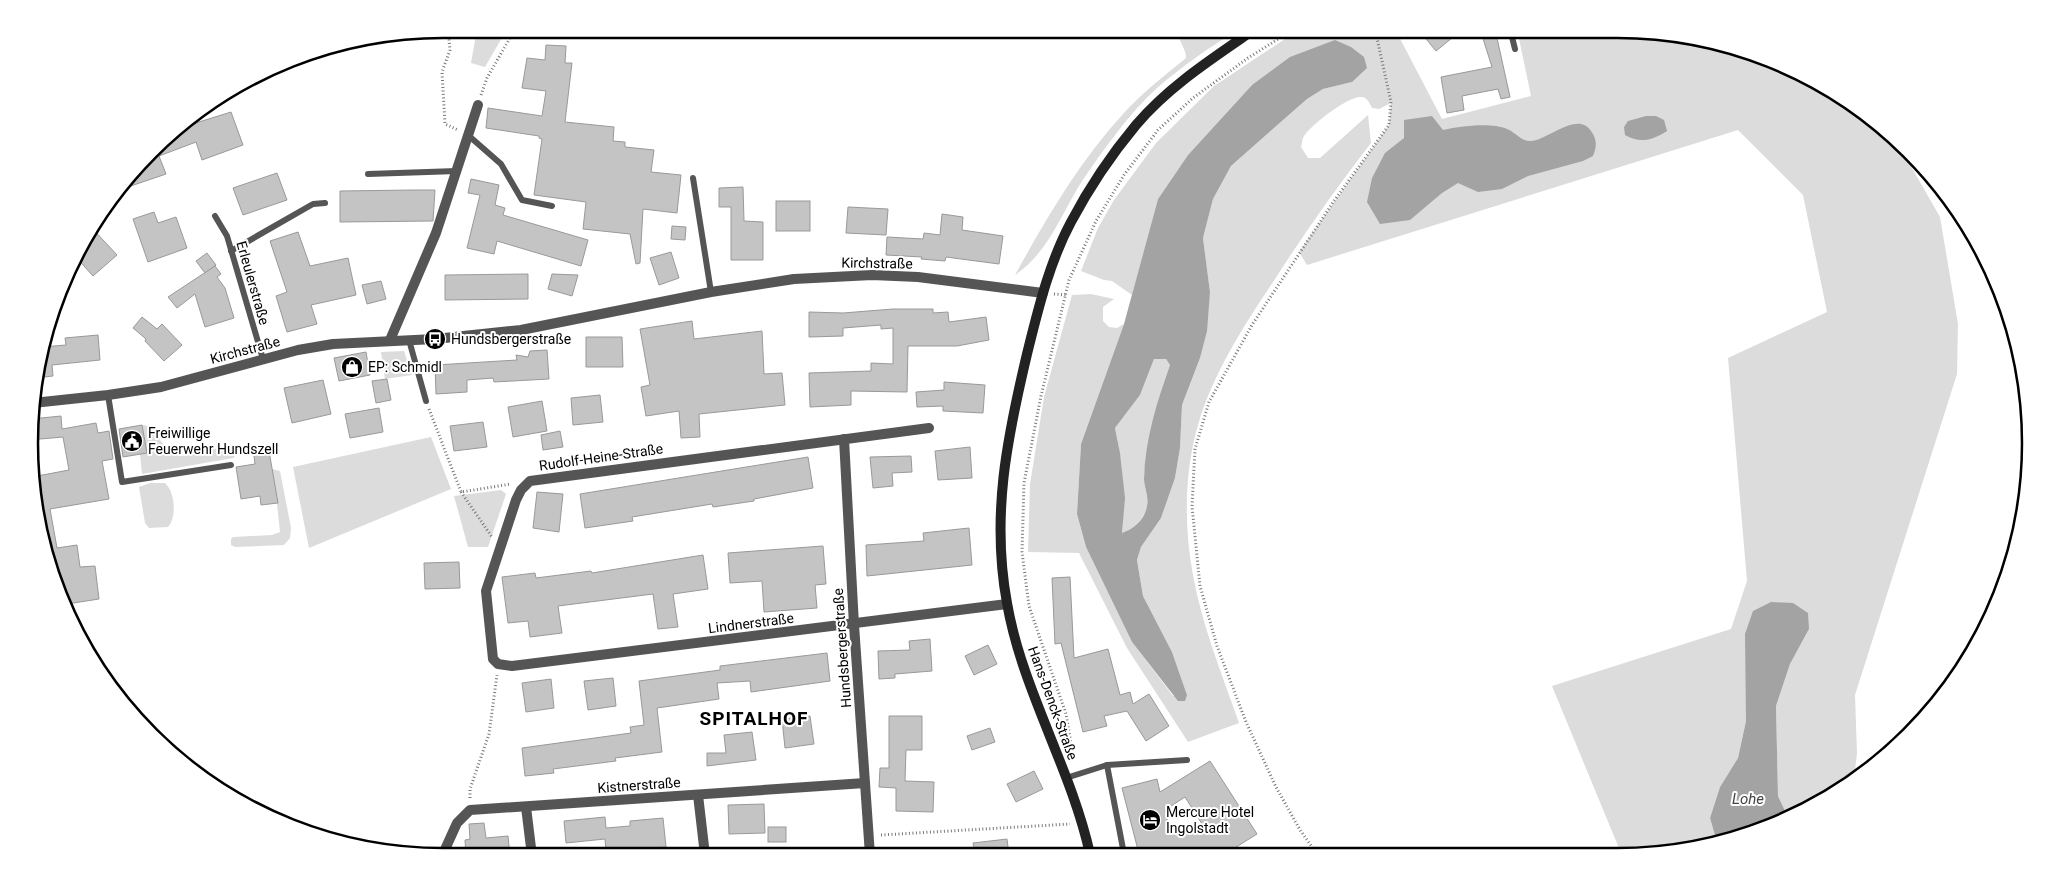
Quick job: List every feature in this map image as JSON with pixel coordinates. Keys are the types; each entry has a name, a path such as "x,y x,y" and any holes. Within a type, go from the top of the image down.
{"street":[{"name":"Hans-Denck-Straße","path":"1089,848 1083,823 1023,668 1007,604 1002,569 1000,498 1015,407 1043,293 1070,223 1101,171 1136,124 1185,77 1242,38"},
{"path":"390,340 436,234 478,105"},
{"name":"Kirchstraße","path":"40,402 161,387 262,359 333,344 476,336 521,330 712,292 794,279 872,275 918,278 1043,293"},
{"name":"Rudolf-Heine-Straße","path":"498,664 493,659 491,651 486,591 516,500 521,490 530,481 929,428"},
{"name":"Hundsbergerstraße","path":"844,439 854,625 870,848"},
{"name":"Lindnerstraße","path":"498,664 512,666 854,625 1007,604"},
{"name":"Kistnerstraße","path":"470,810 865,783"},
{"path":"698,795 704,848"},
{"path":"526,807 531,848"},
{"path":"446,848 457,823 470,810"}],"lane":[{"path":"1512,38 1515,49"},
{"path":"469,136 501,164 522,200 552,206"},
{"path":"368,174 457,171"},
{"path":"692,178 712,292"},
{"path":"231,251 313,204 325,203"},
{"name":"Erleulerstraße","path":"215,216 227,236 262,359"},
{"path":"409,340 426,401"},
{"path":"108,395 122,482 231,465"},
{"path":"1066,778 1108,765 1187,760"},
{"path":"1108,765 1123,848"}],"path":[{"path":"449,38 450,50 442,72 445,124 469,136"},
{"path":"478,105 487,78 510,38"},
{"path":"1078,774 1066,714 1029,606 1022,552 1024,483 1041,396 1069,280 1096,220 1124,175 1158,130 1193,98 1248,58 1280,38"},
{"path":"1313,848 1300,830 1276,786 1246,722 1217,646 1200,586 1192,506 1195,449 1209,402 1252,325 1329,208 1389,125 1391,102 1377,38"},
{"path":"426,401 462,492 500,548"},
{"path":"462,492 530,481"},
{"path":"470,810 470,789 489,734 498,664"},
{"path":"869,836 1083,823"}],"shaded area":[{"path":"475,38 502,38 485,67 471,63"},
{"path":"1179,38 1225,38 1175,73 1156,89 1126,121 1082,181 1046,244 1027,266 1015,275 1051,212 1107,132 1130,106 1186,58 1185,50"},
{"path":"1286,38 1400,38 1442,119 1531,96 1519,38 1644,38 1697,45 1722,51 1748,59 1797,79 1843,106 1864,121 1907,159 1940,217 1958,324 1957,374 1855,695 1857,754 1855,770 1820,793 1785,811 1778,796 1776,706 1790,664 1809,629 1747,681 1746,721 1738,758 1720,787 1710,818 1715,836 1670,844 1619,848 1552,686 1731,629 1747,581 1728,358 1827,312 1803,195 1738,130 1307,265 1299,252 1389,125 1391,103 1379,109 1372,108 1368,101 1362,97 1348,101 1322,118 1303,137 1301,147 1308,158 1320,158 1368,115 1371,143 1298,244 1252,313 1212,387 1193,443 1187,500 1190,557 1207,631 1239,723 1188,742 1127,648 1079,553 1028,552 1030,484 1044,397 1072,295 1091,294 1114,299 1103,307 1103,321 1109,327 1117,328 1124,324 1081,444 1077,514 1086,547 1132,642 1173,696 1187,695 1172,652 1143,596 1137,560 1141,547 1161,518 1175,478 1180,448 1182,405 1200,358 1210,292 1203,238 1213,199 1231,166 1307,99 1323,89 1352,82 1252,85 1188,155 1158,199 1132,295 1112,281 1104,280 1081,271 1098,228 1114,200 1156,143 1214,86"},
{"path":"404,351 412,375 385,379 381,352"},
{"path":"1154,359 1166,359 1170,365 1153,420 1148,448 1144,480 1147,507 1138,523 1122,534 1123,481 1115,428 1140,395"},
{"path":"142,425 156,427 160,440 173,455 182,456 232,445 236,455 233,458 142,474 140,454 147,452"},
{"path":"431,437 451,489 309,548 293,467"},
{"path":"272,469 280,471 291,528 290,538 284,545 235,547 231,545 233,537 272,535 280,532 275,485 270,485"},
{"path":"150,483 165,483 171,492 174,511 168,527 149,528 145,523 139,487"},
{"path":"501,490 506,494 488,547 468,547 454,496"}],"water":[{"path":"1335,40 1351,47 1364,57 1367,68 1352,82 1323,89 1307,99 1231,166 1213,199 1203,238 1210,292 1207,331 1200,358 1182,405 1180,448 1175,478 1161,518 1141,547 1137,560 1143,596 1172,652 1187,695 1185,701 1178,701 1132,642 1086,547 1077,514 1081,444 1124,324 1158,199 1188,155 1252,85 1290,57","holes":["1154,359 1166,359 1170,365 1156,407 1149,435 1145,464 1146,511 1138,523 1122,533 1125,498 1115,428 1140,395"]},
{"path":"1432,116 1443,130 1484,125 1501,127 1528,141 1537,140 1570,125 1585,125 1593,134 1596,143 1595,149 1593,156 1583,161 1528,176 1502,189 1478,192 1458,183 1442,193 1410,220 1380,224 1367,202 1372,178 1385,153 1404,138 1404,120"},
{"path":"1646,116 1656,116 1664,120 1667,131 1657,137 1646,140 1631,138 1625,135 1624,127 1628,121"},
{"name":"Lohe","path":"1771,602 1793,603 1808,613 1809,629 1790,664 1776,706 1778,796 1785,811 1748,826 1715,836 1710,818 1720,787 1738,758 1746,721 1745,634 1753,611"}],"building":[{"path":"1425,38 1452,38 1436,51"},
{"path":"1483,38 1497,38 1510,97 1501,99 1498,89 1462,96 1464,110 1447,113 1441,77 1492,67"},
{"path":"546,45 566,46 565,63 572,63 565,122 614,127 613,141 625,142 625,147 654,150 651,172 681,175 677,213 643,209 640,263 636,264 630,234 583,229 586,202 534,195 542,139 539,136 486,128 488,108 542,116 546,91 522,88 527,58 545,60"},
{"path":"231,112 243,145 202,160 196,142 159,156 166,174 128,187 156,156 192,124"},
{"path":"277,173 287,200 243,215 233,188"},
{"path":"471,179 499,185 495,205 505,208 503,215 588,240 581,266 497,241 494,254 467,248 480,195 468,193"},
{"path":"743,187 744,221 763,222 763,260 731,260 731,207 719,207 719,188"},
{"path":"435,190 433,221 340,222 340,191"},
{"path":"776,201 810,201 810,231 776,231"},
{"path":"848,207 888,209 886,235 846,233"},
{"path":"154,212 158,223 176,217 187,248 148,262 133,219"},
{"path":"942,214 963,217 962,230 1003,236 999,264 946,257 945,261 921,259 922,257 886,255 887,237 923,239 924,233 940,235"},
{"path":"672,226 686,227 685,240 671,239"},
{"path":"298,232 310,266 348,258 356,295 311,305 317,324 287,332 276,296 287,292 270,241"},
{"path":"96,233 117,255 93,276 80,261"},
{"path":"671,252 679,278 659,285 650,258"},
{"path":"207,253 216,265 205,273 196,261"},
{"path":"215,266 221,274 217,277 225,288 234,318 205,327 195,294 177,308 168,297"},
{"path":"528,274 528,299 445,300 445,275"},
{"path":"552,274 578,275 572,296 548,289"},
{"path":"381,281 386,299 367,304 362,285"},
{"path":"893,309 933,309 933,313 948,312 949,322 986,317 989,340 957,346 908,346 907,392 851,391 851,405 810,407 809,373 871,371 871,363 893,364 893,328 881,329 881,325 843,328 843,336 809,337 809,312 843,313"},
{"path":"142,317 157,329 162,324 182,345 164,361 145,341 146,339 133,328"},
{"path":"692,321 694,339 762,331 764,374 782,373 785,405 699,414 700,437 681,438 679,411 646,416 641,387 650,385 640,329"},
{"path":"98,335 100,360 52,365 53,376 43,377 49,346 66,345 65,338"},
{"path":"586,337 622,337 623,367 586,367"},
{"path":"547,350 549,379 494,382 493,378 467,380 467,392 436,394 435,365 517,360 516,355 528,357 530,351"},
{"name":"EP: Schmidl","path":"366,352 370,375 339,381 334,358"},
{"path":"387,379 391,400 376,403 372,381"},
{"path":"323,380 331,414 292,423 284,388"},
{"path":"944,382 985,385 983,413 943,411 943,406 917,407 916,392 944,390"},
{"path":"600,395 603,422 573,425 571,398"},
{"path":"542,401 547,431 513,437 508,407"},
{"path":"379,408 383,432 350,438 345,414"},
{"path":"61,416 62,429 96,423 98,433 109,431 113,459 102,461 109,499 50,509 57,548 77,545 80,567 95,566 99,599 71,603 59,573 45,522 39,476 69,470 63,437 38,439 38,418"},
{"path":"483,422 487,447 454,451 450,426"},
{"name":"Freiwillige Feuerwehr Hundszell","path":"142,425 147,453 123,457 119,429"},
{"path":"560,431 563,447 543,450 541,435"},
{"path":"268,445 278,503 261,505 260,496 241,499 236,467 255,464 253,448"},
{"path":"970,447 972,478 938,480 935,451"},
{"path":"911,456 912,472 892,473 893,486 873,488 870,457"},
{"path":"808,457 813,488 754,499 754,501 713,507 712,504 632,517 633,521 585,528 580,494"},
{"path":"537,492 563,494 559,532 533,528"},
{"path":"969,528 972,565 867,576 866,545 924,541 923,533"},
{"path":"823,546 826,584 815,585 817,608 764,612 762,581 730,583 728,553"},
{"path":"703,555 708,589 673,594 678,627 658,629 653,594 558,606 562,633 530,637 528,621 508,623 502,577 535,573 536,578 591,571 592,573"},
{"path":"459,562 460,588 425,589 424,563"},
{"path":"1070,577 1074,658 1108,649 1120,695 1130,692 1133,704 1149,694 1169,726 1146,741 1127,711 1104,716 1107,726 1083,732 1061,643 1055,644 1052,578"},
{"path":"930,639 932,671 895,674 895,678 879,679 878,651 910,650 909,641"},
{"path":"988,645 997,664 974,675 965,656"},
{"path":"827,653 830,681 751,692 750,681 717,683 719,699 657,708 662,752 615,758 616,761 553,769 554,773 525,776 522,748 631,733 630,727 644,725 639,681 720,670 720,666"},
{"path":"613,678 616,706 588,710 584,681"},
{"path":"551,679 554,708 526,712 522,683"},
{"path":"810,716 814,744 785,748 782,719"},
{"path":"889,716 922,716 922,750 906,750 905,781 934,782 933,812 896,811 896,788 879,787 880,768 889,768"},
{"path":"990,728 995,742 972,750 967,736"},
{"path":"752,732 756,760 707,766 707,753 726,753 724,735"},
{"path":"1210,761 1257,834 1235,848 1137,848 1122,788 1157,779 1160,792","holes":["1185,797 1202,824 1170,833 1165,810"]},
{"path":"1034,771 1043,789 1016,802 1007,784"},
{"path":"764,804 765,833 729,834 728,805"},
{"path":"605,817 606,828 630,826 630,821 663,818 666,847 606,848 605,839 566,843 564,821"},
{"path":"484,823 486,838 508,836 509,848 466,848 465,840 470,839 469,824"},
{"path":"768,827 786,827 786,842 768,842"},
{"path":"1007,839 1008,848 974,848 973,843"}],"place":[{"name":"Hundsbergerstraße","path":"435,339"},
{"name":"EP: Schmidl","path":"352,367"},
{"name":"Freiwillige Feuerwehr Hundszell","path":"132,441"},
{"name":"Mercure Hotel Ingolstadt","path":"1150,820"}],"district":[{"name":"SPITALHOF","path":"754,718"}]}
